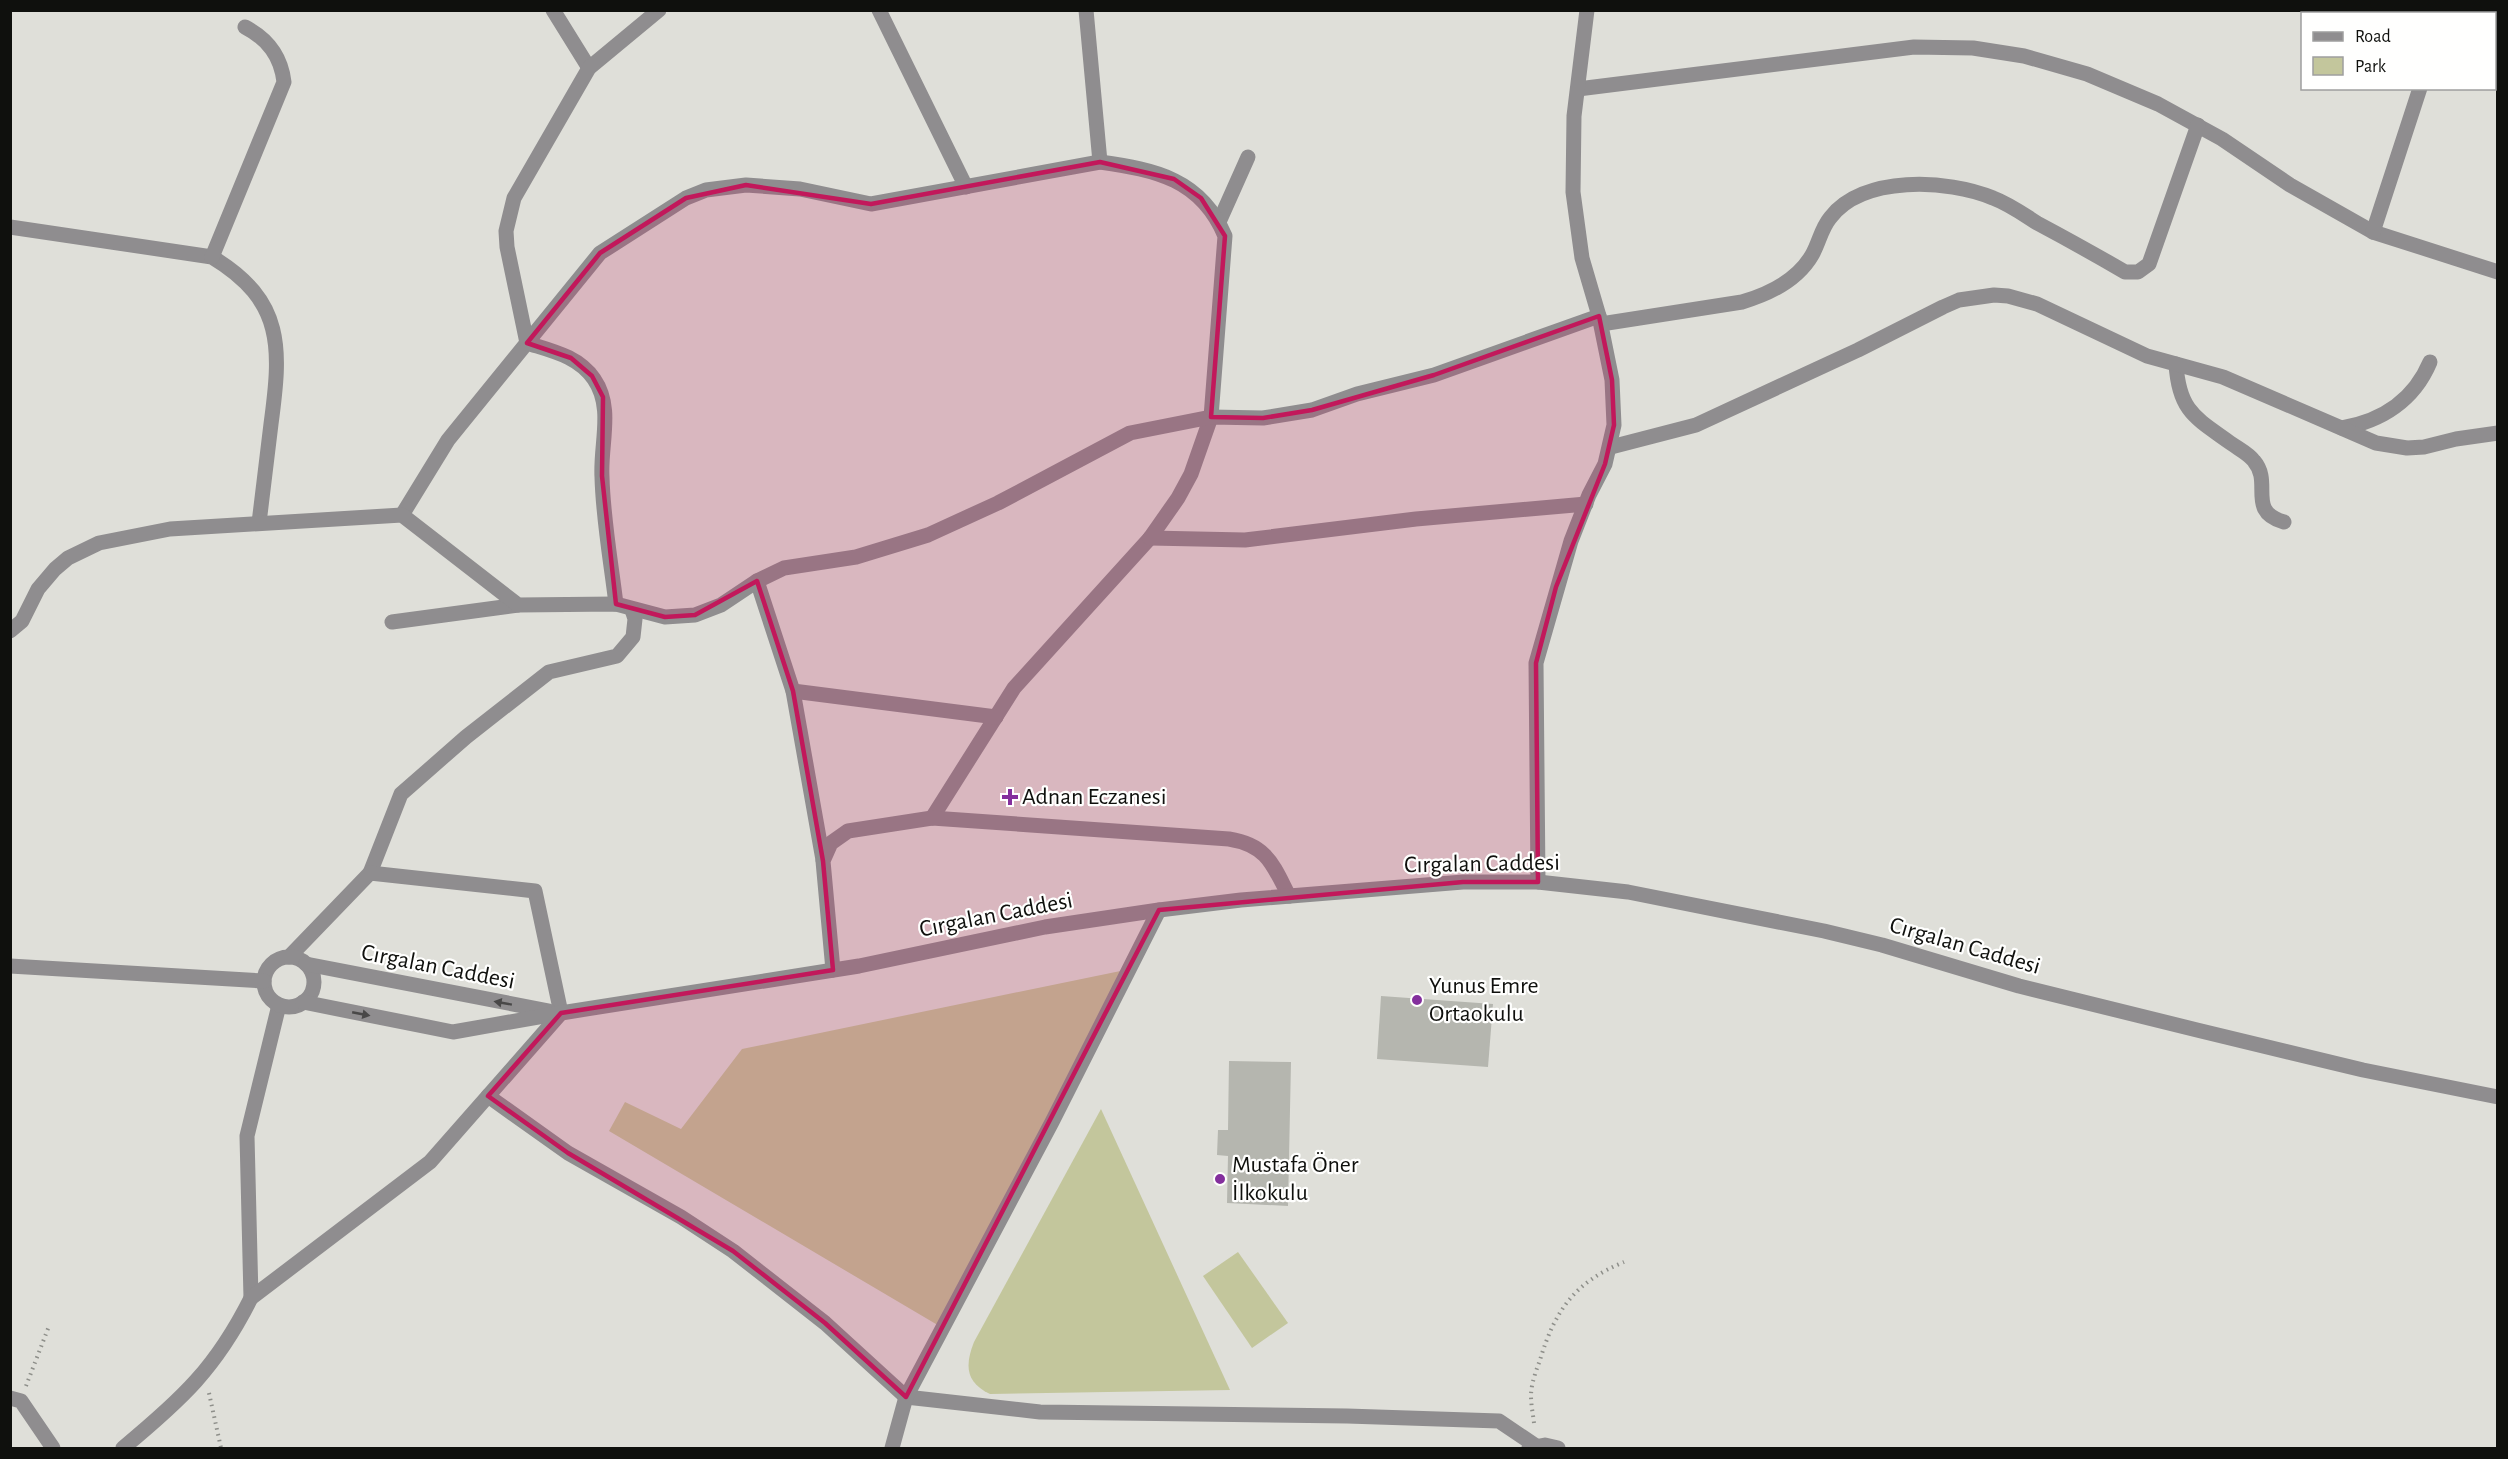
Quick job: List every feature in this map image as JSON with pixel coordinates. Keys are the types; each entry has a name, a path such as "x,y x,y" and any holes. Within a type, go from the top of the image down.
{"street":[{"path":"553,10 589,68"},
{"path":"527,343 507,247 508,214 514,198 589,68 659,10"},
{"path":"879,10 966,186"},
{"path":"1086,10 1100,162"},
{"path":"1538,882 1536,663 1556,587 1586,504 1611,447 1615,402 1600,320 1582,258 1573,192 1572,154 1587,10"},
{"path":"212,257 284,82 280,62 271,48 257,33 245,27"},
{"path":"1578,89 1914,47 1963,48 2025,56 2087,74 2157,104 2198,125 2290,185 2373,232 2498,272"},
{"path":"2373,232 2419,90"},
{"path":"392,622 518,605 616,604 632,610 665,616 695,615 721,605 757,581 784,568 856,557 928,535 998,503 1130,433 1211,417 1263,418 1312,410 1356,394 1434,375 1600,320 1742,302 1759,297 1779,287 1797,273 1813,254 1830,218 1849,200 1869,190 1906,185 1953,188 1994,198 2125,272 2138,272 2149,264 2198,125"},
{"path":"1219,222 1248,158"},
{"path":"402,515 448,440 600,253 677,204 706,190 728,186 800,189 871,204 1100,162 1129,166 1174,179 1201,198 1219,222 1225,236 1211,417 1191,474 1178,498 1150,538 1014,688 932,818"},
{"path":"10,227 212,257 227,266 253,290 271,322 276,340 277,378 259,523"},
{"path":"1611,447 1696,425 1858,350 1943,307 1976,297 2008,296 2037,304 2147,356 2223,377 2376,443 2407,448 2424,447 2456,439 2498,433"},
{"path":"527,343 571,358 583,366 592,376 603,397 605,408 602,476 616,604"},
{"path":"2342,428 2372,421 2398,405 2419,383 2430,362"},
{"path":"2176,364 2181,396 2192,415 2253,459 2261,474 2260,496 2265,510 2276,520 2284,522"},
{"path":"1150,538 1245,540 1416,519 1586,504"},
{"path":"10,631 22,621 38,589 50,574 68,558 99,543 170,529 402,515 518,605"},
{"path":"757,581 793,691 823,861 833,970"},
{"path":"289,957 306,964 312,974 313,987 303,1002 292,1007 279,1005 266,993 264,981 272,964 289,957 370,873 401,794 466,737 549,672 617,656 633,637 635,619 632,610"},
{"path":"793,691 996,717"},
{"path":"823,861 831,843 848,831 932,818 1240,840 1251,844 1268,856 1289,896"},
{"path":"123,1449 169,1410 205,1373 237,1326 251,1298 430,1162 561,1013 535,891 370,873"},
{"name":"Cırgalan Caddesi","path":"303,1002 453,1032 833,970 1045,927 1159,910 1289,896 1463,882 1538,882 1628,892 1814,929 1882,945 2019,986 2186,1028 2362,1070 2498,1097"},
{"path":"892,1449 906,1397 1052,1122 1159,910"},
{"name":"Cırgalan Caddesi","path":"306,964 561,1013"},
{"path":"10,966 264,981"},
{"path":"251,1298 247,1136 279,1005"},
{"path":"488,1096 568,1153 681,1217 733,1251 825,1323 906,1397 1040,1412 1347,1416 1499,1421 1532,1447 1558,1449"},
{"path":"16,1399 53,1449"}],"path":[{"path":"1532,1447 1530,1394 1548,1332 1566,1302 1578,1289 1608,1268 1624,1262"},
{"path":"16,1399 49,1326"},
{"path":"205,1373 221,1449"}],"highlighted area":[{"path":"1100,162 1174,179 1201,198 1225,236 1211,417 1263,418 1312,410 1434,375 1599,316 1612,380 1614,425 1605,464 1556,587 1536,663 1538,882 1463,882 1159,910 906,1397 825,1323 733,1251 568,1153 488,1096 561,1013 833,970 823,861 793,691 757,581 695,615 665,617 616,604 602,476 603,397 592,376 571,358 527,343 600,253 686,198 746,185 871,204"}],"green space":[{"path":"1135,968 941,1327 609,1131 625,1102 681,1129 742,1049"},
{"path":"1101,1109 1230,1390 990,1394 976,1384 969,1372 969,1358 974,1342"},
{"path":"1238,1252 1288,1323 1252,1348 1203,1276"}],"building":[{"path":"1381,996 1493,1004 1488,1067 1377,1059"},
{"path":"1229,1061 1291,1062 1288,1206 1227,1203 1228,1156 1217,1155 1218,1130 1228,1130"}],"place":[{"name":"Adnan Eczanesi","path":"1010,797"},
{"name":"Yunus Emre Ortaokulu","path":"1417,1000"},
{"name":"Mustafa Öner İlkokulu","path":"1220,1179"}]}
